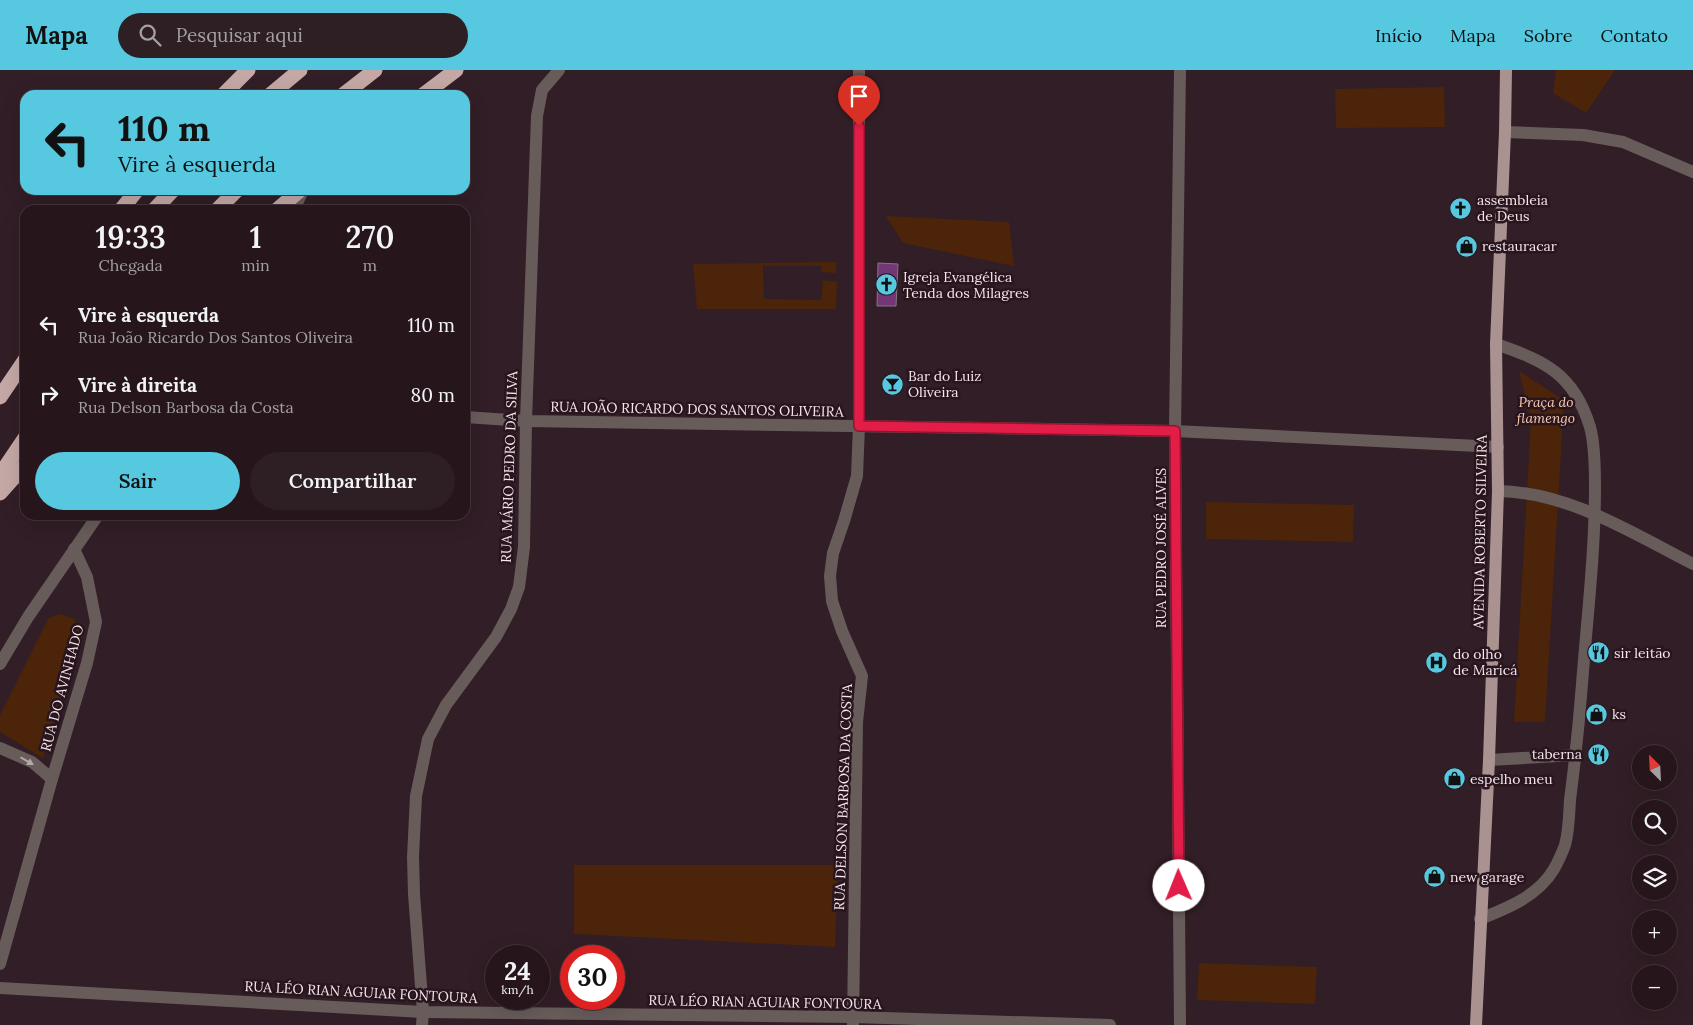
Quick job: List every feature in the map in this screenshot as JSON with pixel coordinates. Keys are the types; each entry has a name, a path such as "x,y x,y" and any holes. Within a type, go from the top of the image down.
{"highway":[{"path":"228,90 248,70"},
{"path":"276,90 300,70"},
{"path":"349,90 375,70"},
{"path":"430,90 456,70"},
{"path":"125,205 133,195"},
{"path":"159,205 168,195"},
{"path":"221,205 232,195"},
{"path":"283,205 296,195"},
{"path":"0,397 20,367"},
{"path":"0,475 20,445"},
{"path":"0,493 20,470"}],"main road":[{"name":"AVENIDA ROBERTO SILVEIRA","path":"1476,1025 1489,760 1498,491 1496,344 1506,70"}],"street":[{"name":"RUA MÁRIO PEDRO DA SILVA","path":"422,1019 413,857 416,796 428,739 446,705 496,637 511,609 518,587 524,547 526,421 537,116 542,90 559,70"},
{"name":"RUA DELSON BARBOSA DA COSTA","path":"853,1021 857,722 862,676 842,631 832,602 830,576 833,553 857,476 859,426 859,70"},
{"name":"RUA PEDRO JOSÉ ALVES","path":"1180,70 1175,431 1180,1025"},
{"path":"1505,132 1583,135 1623,142 1693,172"},
{"path":"1480,919 1506,908 1529,895 1546,882 1556,868 1565,844 1576,756 1595,514 1595,466 1591,428 1578,398 1564,379 1550,367 1528,355 1496,344"},
{"name":"RUA JOÃO RICARDO DOS SANTOS OLIVEIRA","path":"470,418 526,421 1175,431 1498,448"},
{"path":"1498,491 1515,491 1558,500 1595,514 1693,564"},
{"path":"0,664 28,617 94,520"},
{"name":"RUA DO AVINHADO","path":"0,964 52,778 87,663 96,622 87,577 74,548"},
{"name":"RUA DO AVINHADO","path":"0,748 32,762 52,778"},
{"path":"1489,760 1576,756"},
{"name":"RUA LÉO RIAN AGUIAR FONTOURA","path":"0,988 422,1019 853,1021 1110,1025"}],"green space":[{"path":"1556,70 1615,70 1586,113 1553,93"},
{"path":"1444,87 1445,127 1336,128 1335,89"},
{"path":"886,216 1009,222 1014,266 903,243"},
{"path":"836,262 836,273 821,272 822,266 763,266 764,299 821,300 823,280 837,282 836,309 697,309 693,264"},
{"name":"Praça do flamengo","path":"1519,371 1564,400 1545,722 1514,722 1531,421"},
{"path":"1206,502 1354,505 1353,542 1206,539"},
{"path":"61,614 74,619 80,630 43,758 0,732 0,715 48,619"},
{"path":"574,865 838,865 835,947 574,934"},
{"path":"1199,963 1317,967 1315,1004 1197,1000"}],"building":[{"name":"Igreja Evangélica Tenda dos Milagres","path":"878,263 898,264 896,306 877,306"}],"place":[{"name":"assembleia de Deus","path":"1461,208"},
{"name":"restauracar","path":"1466,246"},
{"name":"Igreja Evangélica Tenda dos Milagres","path":"887,285"},
{"name":"Bar do Luiz Oliveira","path":"892,384"},
{"name":"sir leitão","path":"1598,653"},
{"name":"do olho de Maricá","path":"1437,662"},
{"name":"ks","path":"1596,714"},
{"name":"taberna","path":"1598,754"},
{"name":"espelho meu","path":"1454,779"},
{"name":"new garage","path":"1434,877"}],"route":[{"path":"859,126 859,426 1175,431 1179,886"}]}
